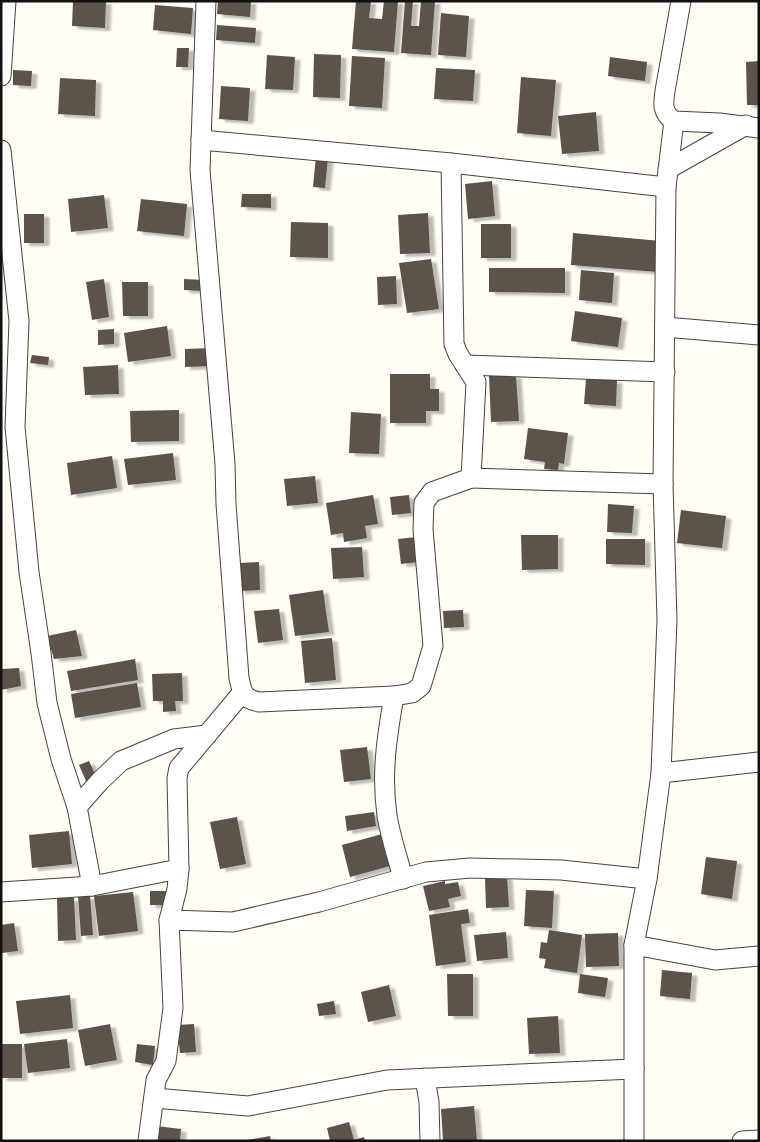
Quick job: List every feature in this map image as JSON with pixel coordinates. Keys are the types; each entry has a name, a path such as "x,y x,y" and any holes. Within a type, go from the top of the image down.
{"street":[{"path":"1,76 6,1"},
{"path":"206,1 200,170 223,436 239,678 242,693 250,700 259,702 394,696 412,693 421,686 433,646 424,528 424,503 432,492 471,478 662,484"},
{"path":"681,1 663,104 664,111 674,121 752,126"},
{"path":"634,1141 634,945 647,879 661,773 667,620 662,484 667,178 674,121"},
{"path":"201,140 451,162 667,178 752,126"},
{"path":"1,150 19,321 15,427 29,572 47,702 61,760 77,807 92,886"},
{"path":"451,162 454,344 464,365 476,382 471,478"},
{"path":"665,327 759,336"},
{"path":"464,365 665,372"},
{"path":"148,1141 156,1080 166,1061 173,1008 169,920 177,889 179,868 177,778 179,768 242,693"},
{"path":"394,696 385,751 384,787 387,817 403,879"},
{"path":"77,807 121,761 174,739 207,736"},
{"path":"661,773 759,762"},
{"path":"1,892 92,886 179,868"},
{"path":"169,920 233,922 319,902 426,872 470,868 561,870 647,879"},
{"path":"634,945 715,960 759,956"},
{"path":"154,1098 248,1106 387,1080 634,1069"},
{"path":"425,1078 429,1102 430,1141"},
{"path":"742,1141 759,1140"}],"building":[{"path":"73,1 106,1 105,28 72,26"},
{"path":"218,1 251,1 250,17 217,14"},
{"path":"356,1 371,1 369,18 382,19 384,1 398,1 394,52 352,49"},
{"path":"405,1 413,1 411,26 419,26 421,1 435,1 431,55 401,53"},
{"path":"155,5 193,8 191,34 153,30"},
{"path":"441,13 469,16 466,57 438,55"},
{"path":"217,25 256,28 255,43 216,40"},
{"path":"177,48 189,48 188,67 176,67"},
{"path":"314,54 341,55 340,98 313,97"},
{"path":"267,55 295,57 293,90 265,89"},
{"path":"352,56 385,58 382,108 349,106"},
{"path":"610,57 647,62 645,81 608,76"},
{"path":"759,61 759,105 747,105 746,62"},
{"path":"436,68 475,70 473,101 434,99"},
{"path":"13,70 32,71 31,86 13,85"},
{"path":"521,77 556,80 551,136 517,133"},
{"path":"60,78 96,80 95,116 58,114"},
{"path":"221,86 250,88 248,121 219,119"},
{"path":"596,112 599,151 562,154 558,116"},
{"path":"316,156 328,158 325,188 313,187"},
{"path":"492,181 495,216 468,219 465,184"},
{"path":"242,194 271,194 271,208 241,207"},
{"path":"104,195 108,228 71,232 68,199"},
{"path":"141,199 187,204 184,236 137,231"},
{"path":"428,213 430,253 400,254 398,215"},
{"path":"24,214 44,214 44,243 24,243"},
{"path":"291,222 328,223 328,258 290,257"},
{"path":"481,224 511,224 511,258 481,258"},
{"path":"573,233 661,241 658,272 571,265"},
{"path":"431,259 439,309 407,313 399,263"},
{"path":"489,268 565,268 565,293 489,292"},
{"path":"581,270 614,273 612,303 579,300"},
{"path":"396,276 397,304 378,305 377,277"},
{"path":"104,279 109,317 92,320 86,282"},
{"path":"184,279 203,280 203,291 184,290"},
{"path":"122,282 148,282 148,316 123,316"},
{"path":"575,311 622,318 618,347 571,341"},
{"path":"167,326 171,356 128,362 124,333"},
{"path":"114,329 114,344 98,345 98,330"},
{"path":"211,348 211,366 185,367 185,349"},
{"path":"32,355 49,357 48,365 30,363"},
{"path":"118,365 119,394 85,395 83,367"},
{"path":"390,374 430,374 430,389 439,389 439,411 426,411 426,423 390,423"},
{"path":"516,375 519,421 491,422 489,376"},
{"path":"586,379 617,380 616,406 584,404"},
{"path":"179,410 179,441 131,442 130,411"},
{"path":"351,412 381,414 379,454 349,453"},
{"path":"528,428 568,433 564,464 559,463 558,470 544,469 545,462 524,459"},
{"path":"173,453 176,480 128,485 124,459"},
{"path":"112,456 117,488 71,495 67,463"},
{"path":"315,476 318,503 287,506 284,479"},
{"path":"373,495 378,524 365,526 367,538 344,542 343,533 331,535 326,503"},
{"path":"409,495 411,513 392,515 390,497"},
{"path":"608,504 634,506 632,533 607,532"},
{"path":"681,510 726,516 722,548 677,543"},
{"path":"521,535 558,535 558,569 522,570"},
{"path":"416,537 418,562 401,564 398,539"},
{"path":"606,539 645,539 645,565 606,564"},
{"path":"362,547 364,577 333,579 331,548"},
{"path":"259,562 260,590 239,591 238,563"},
{"path":"323,590 329,632 295,636 289,595"},
{"path":"279,609 283,640 258,643 254,611"},
{"path":"463,610 464,627 444,628 443,611"},
{"path":"76,630 82,656 54,659 47,636"},
{"path":"332,638 336,680 305,683 301,641"},
{"path":"135,659 138,680 71,691 67,671"},
{"path":"19,668 21,686 1,690 1,669"},
{"path":"182,673 183,701 175,701 176,711 163,712 163,701 153,701 152,674"},
{"path":"137,683 141,707 75,718 71,694"},
{"path":"367,747 371,779 344,782 340,750"},
{"path":"89,761 96,776 86,781 79,765"},
{"path":"374,812 376,826 347,831 345,816"},
{"path":"237,817 246,864 220,869 210,822"},
{"path":"69,831 72,864 32,868 29,835"},
{"path":"382,834 390,866 350,877 342,845"},
{"path":"706,857 737,861 732,899 701,894"},
{"path":"507,876 509,907 486,908 485,878"},
{"path":"445,881 445,884 458,882 461,896 448,899 450,907 429,911 423,886"},
{"path":"526,890 554,891 552,928 524,926"},
{"path":"150,891 166,891 165,905 150,905"},
{"path":"133,892 138,931 99,936 94,896"},
{"path":"78,896 90,896 93,935 81,936"},
{"path":"57,898 74,898 76,940 58,941"},
{"path":"468,909 470,923 461,924 466,962 436,966 429,915"},
{"path":"14,923 18,951 2,953 1,925"},
{"path":"549,930 582,935 577,973 544,968 546,959 539,958 541,942 547,943"},
{"path":"506,932 508,958 477,961 474,935"},
{"path":"618,933 619,966 586,967 585,934"},
{"path":"662,970 692,973 690,999 660,996"},
{"path":"447,974 473,974 473,1016 448,1016"},
{"path":"580,974 608,978 605,997 578,993"},
{"path":"389,985 396,1016 368,1022 361,992"},
{"path":"70,995 73,1028 20,1034 16,1001"},
{"path":"334,1001 336,1014 319,1016 317,1004"},
{"path":"558,1016 560,1053 529,1054 527,1018"},
{"path":"110,1024 117,1060 85,1066 78,1030"},
{"path":"194,1024 196,1052 180,1053 177,1025"},
{"path":"67,1039 70,1068 28,1073 24,1044"},
{"path":"1,1044 22,1044 22,1078 1,1078"},
{"path":"137,1044 155,1046 153,1065 135,1062"},
{"path":"474,1106 477,1141 443,1141 441,1109"},
{"path":"349,1122 354,1140 364,1137 365,1141 330,1141 327,1128"},
{"path":"156,1126 181,1129 180,1141 155,1141"},
{"path":"270,1136 271,1141 248,1141 248,1140"}]}
